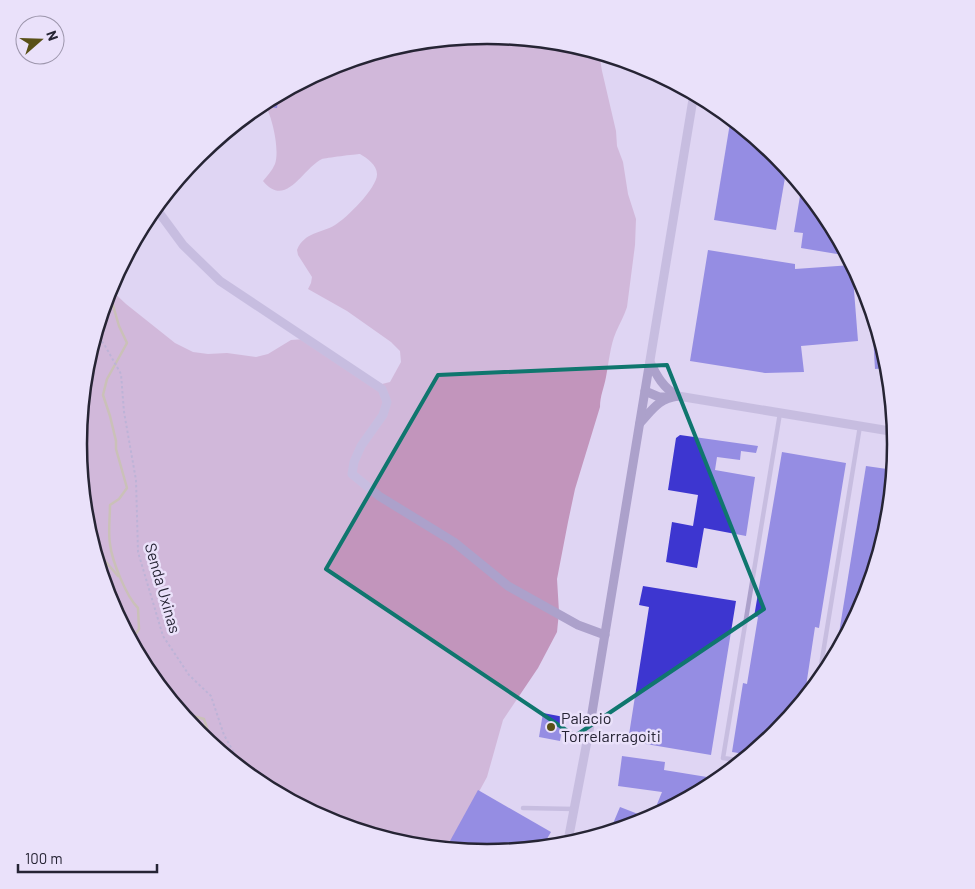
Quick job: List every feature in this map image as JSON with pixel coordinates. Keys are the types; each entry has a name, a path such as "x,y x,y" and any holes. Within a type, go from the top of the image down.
{"street":[{"path":"569,837 605,635 693,100"},
{"path":"160,214 183,245 220,280 382,389 387,402 383,415 361,446 354,462 352,474 379,496 454,542 508,586 578,625 605,635"},
{"path":"650,362 666,393"},
{"path":"645,391 652,388 678,396 887,431"},
{"path":"640,423 666,393"}],"lane":[{"path":"734,760 723,758 780,413"},
{"path":"821,667 860,426"},
{"path":"523,808 575,809"}],"path":[{"name":"Senda Uxinas","path":"100,340 121,374 124,412 136,480 138,552 163,636 189,675 210,696 224,735 236,756"}],"highlighted area":[{"path":"667,365 764,609 575,736 326,569 438,375"}],"shaded area":[{"path":"461,45 514,45 566,51 600,60 616,131 617,146 623,162 628,194 636,219 635,245 627,307 612,343 600,407 575,489 557,579 559,612 557,632 538,668 503,720 487,777 455,844 409,838 384,832 334,815 287,792 223,746 186,709 140,645 117,598 100,548 90,497 87,444 88,418 94,366 100,341 116,294 175,343 193,352 208,354 227,353 256,357 268,354 291,340 305,339 382,384 390,382 401,362 400,351 391,342 347,311 308,289 312,277 298,255 297,250 300,244 309,236 330,228 353,210 372,187 376,180 377,171 360,154 324,158 287,189 279,191 271,189 263,181 275,164 276,158 276,141 267,109 287,97 334,74 384,57 409,51"}],"building":[{"path":"278,103 277,108 271,107"},
{"path":"730,126 752,143 785,176 776,230 714,220"},
{"path":"801,196 821,222 841,255 801,248 803,233 794,232"},
{"path":"708,250 795,264 795,269 846,265 853,281 858,341 801,346 804,372 765,373 690,361"},
{"path":"873,335 881,369 875,369"},
{"path":"680,435 758,446 756,453 741,451 740,460 717,457 715,470 755,477 746,536 704,528 697,568 666,562 672,522 693,526 698,495 668,490 676,438"},
{"path":"782,452 846,463 819,628 815,627 806,687 771,728 742,754 732,752 743,683 747,684 758,617 754,617"},
{"path":"866,466 887,469 885,497 875,548 858,598 838,639"},
{"path":"643,586 736,601 711,755 628,741 649,607 639,605"},
{"name":"Palacio Torrelarragoiti","path":"543,713 564,717 560,741 539,737"},
{"path":"622,756 665,762 664,770 707,777 707,780 688,792 655,808 662,792 618,786"},
{"path":"478,790 551,832 546,841 540,842 488,845 449,843"},
{"path":"620,807 641,815 612,825"}],"waterway":[{"path":"112,304 119,326 127,343 107,379 103,395 110,416 116,449 127,488 119,499 110,505 109,535 111,551 124,587 138,608 139,629 135,635"},
{"path":"104,559 118,576"},
{"path":"193,716 204,719 208,732"}],"place":[{"name":"Palacio Torrelarragoiti","path":"551,727"}]}
